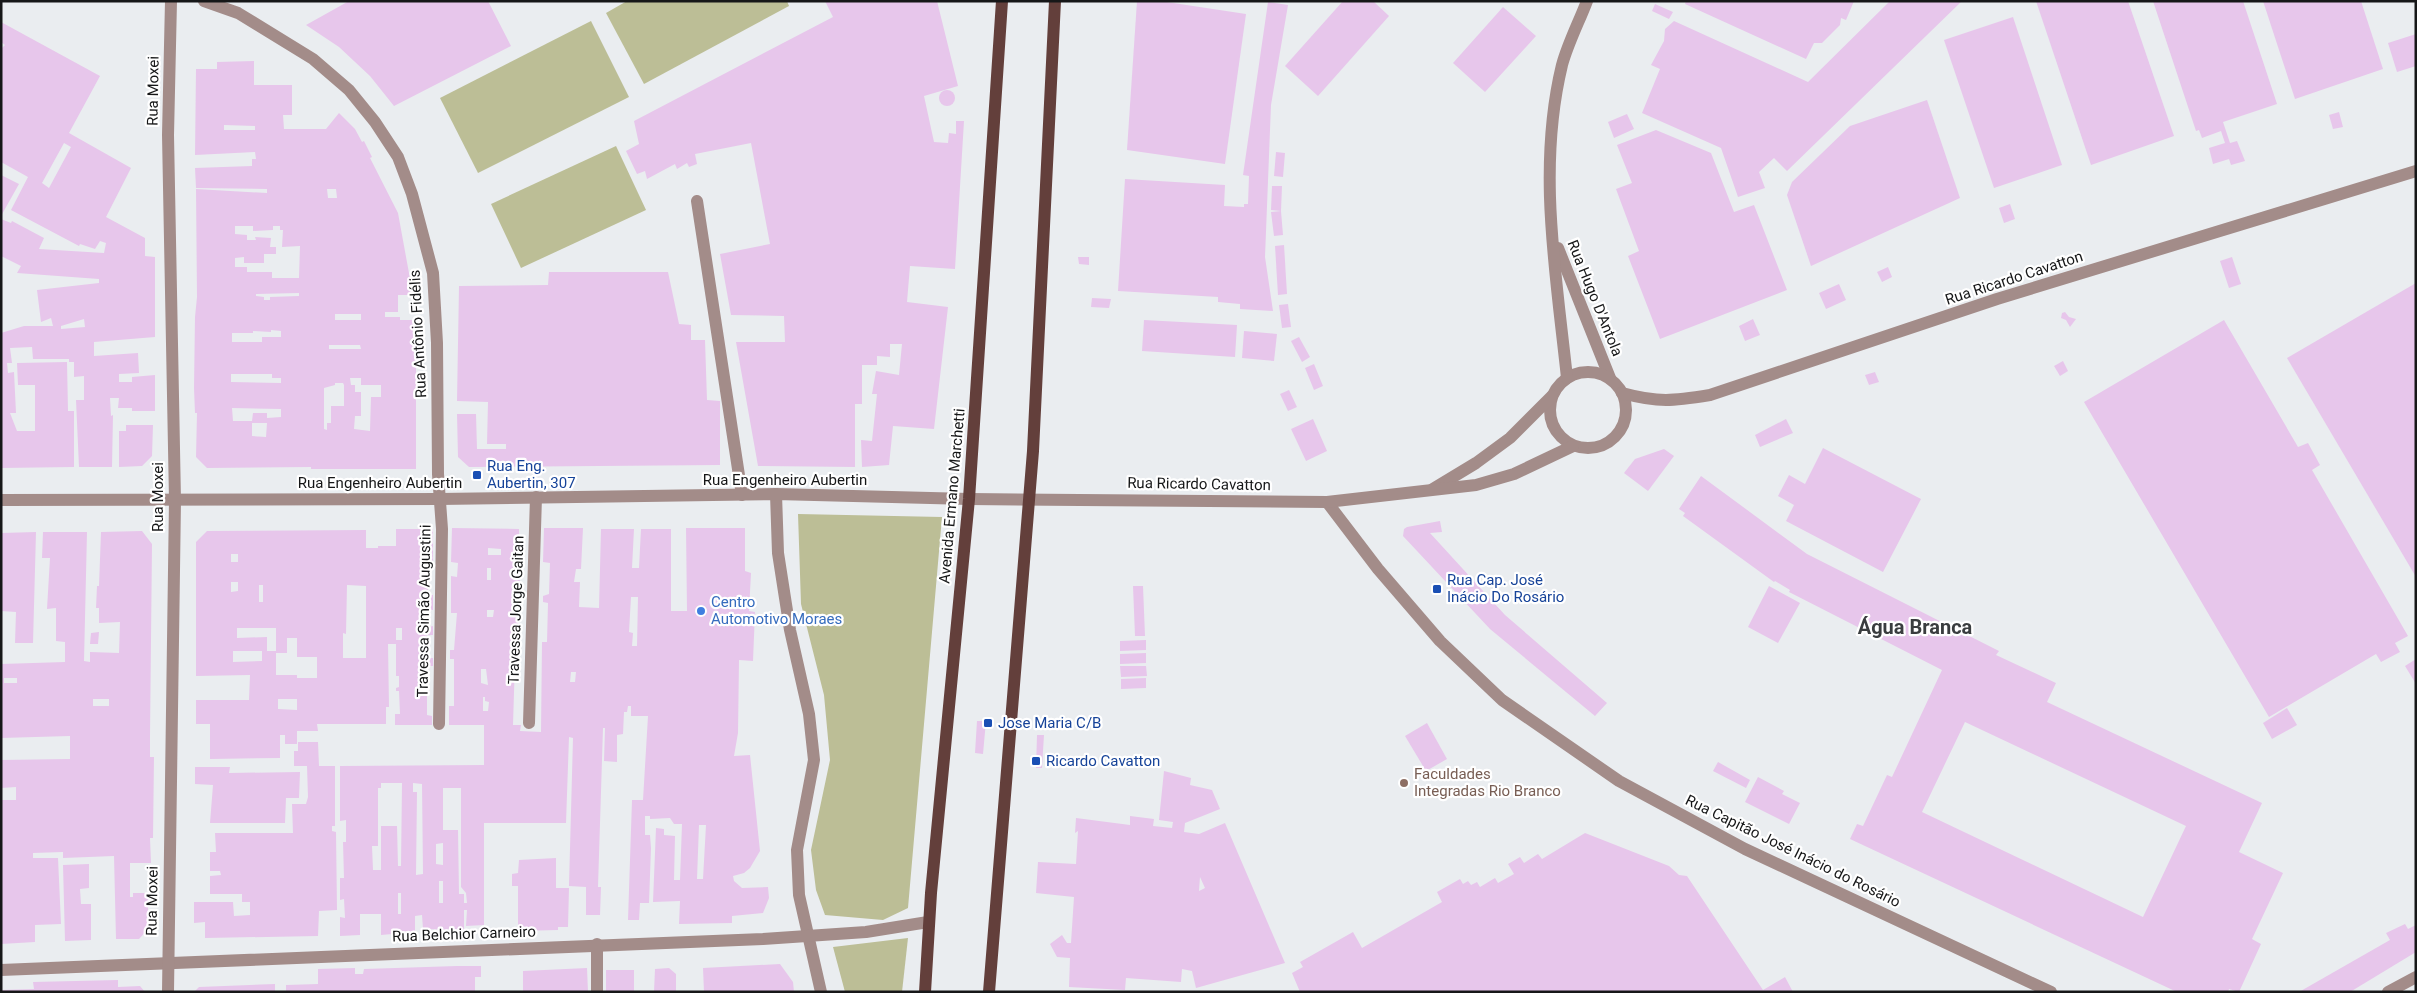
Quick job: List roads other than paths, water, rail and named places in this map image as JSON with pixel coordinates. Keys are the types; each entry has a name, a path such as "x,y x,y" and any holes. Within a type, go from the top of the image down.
{"main road":[{"name":"Avenida Ermano Marchetti","path":"925,992 928,922 969,499 1002,1"},
{"path":"989,992 1030,500 1055,1"}],"street":[{"name":"Rua Moxei","path":"168,992 175,500 168,135 171,1"},
{"name":"Rua Antônio Fidélis","path":"204,1 238,13 313,59 349,90 375,122 398,157 412,194 433,273 437,343 440,499"},
{"name":"Rua Hugo D'Antola","path":"1567,378 1551,230 1549,167 1552,120 1563,63 1587,1"},
{"name":"Rua Ricardo Cavatton","path":"1622,393 1651,401 1671,402 1710,395 1997,299 2416,171"},
{"path":"697,201 742,495"},
{"name":"Rua Hugo D'Antola","path":"1551,230 1610,378"},
{"path":"1588,371 1610,378 1622,393 1626,405 1626,419 1616,436 1600,447 1586,449 1573,446 1563,440 1553,425 1549,407 1552,396 1558,385 1567,378 1588,371"},
{"name":"Rua Ricardo Cavatton","path":"1429,491 1476,463 1510,438 1552,396"},
{"name":"Rua Ricardo Cavatton","path":"969,499 1327,502 1476,485 1514,474 1573,446"},
{"name":"Rua Engenheiro Aubertin","path":"1,500 440,499 776,494 969,499"},
{"path":"776,494 778,553 790,630 809,714 814,760 797,850 799,895 821,992"},
{"name":"Travessa Jorge Gaitan","path":"528,723 536,497"},
{"name":"Travessa Simão Augustini","path":"439,724 442,529 440,499"},
{"name":"Rua Capitão José Inácio do Rosário","path":"1327,502 1378,569 1440,641 1502,700 1619,781 1745,849 2051,992"},
{"name":"Rua Belchior Carneiro","path":"1,970 807,936 866,932 928,922"},
{"path":"596,992 597,944"},
{"path":"2388,992 2416,977"}],"place":[{"name":"Rua Eng. Aubertin, 307","path":"477,475"},
{"name":"Rua Cap. José Inácio Do Rosário","path":"1437,589"},
{"name":"Centro Automotivo Moraes","path":"701,611"},
{"name":"Jose Maria C/B","path":"988,723"},
{"name":"Ricardo Cavatton","path":"1036,761"},
{"name":"Faculdades Integradas Rio Branco","path":"1404,783"}],"district":[{"name":"Água Branca","path":"1915,627"}]}
